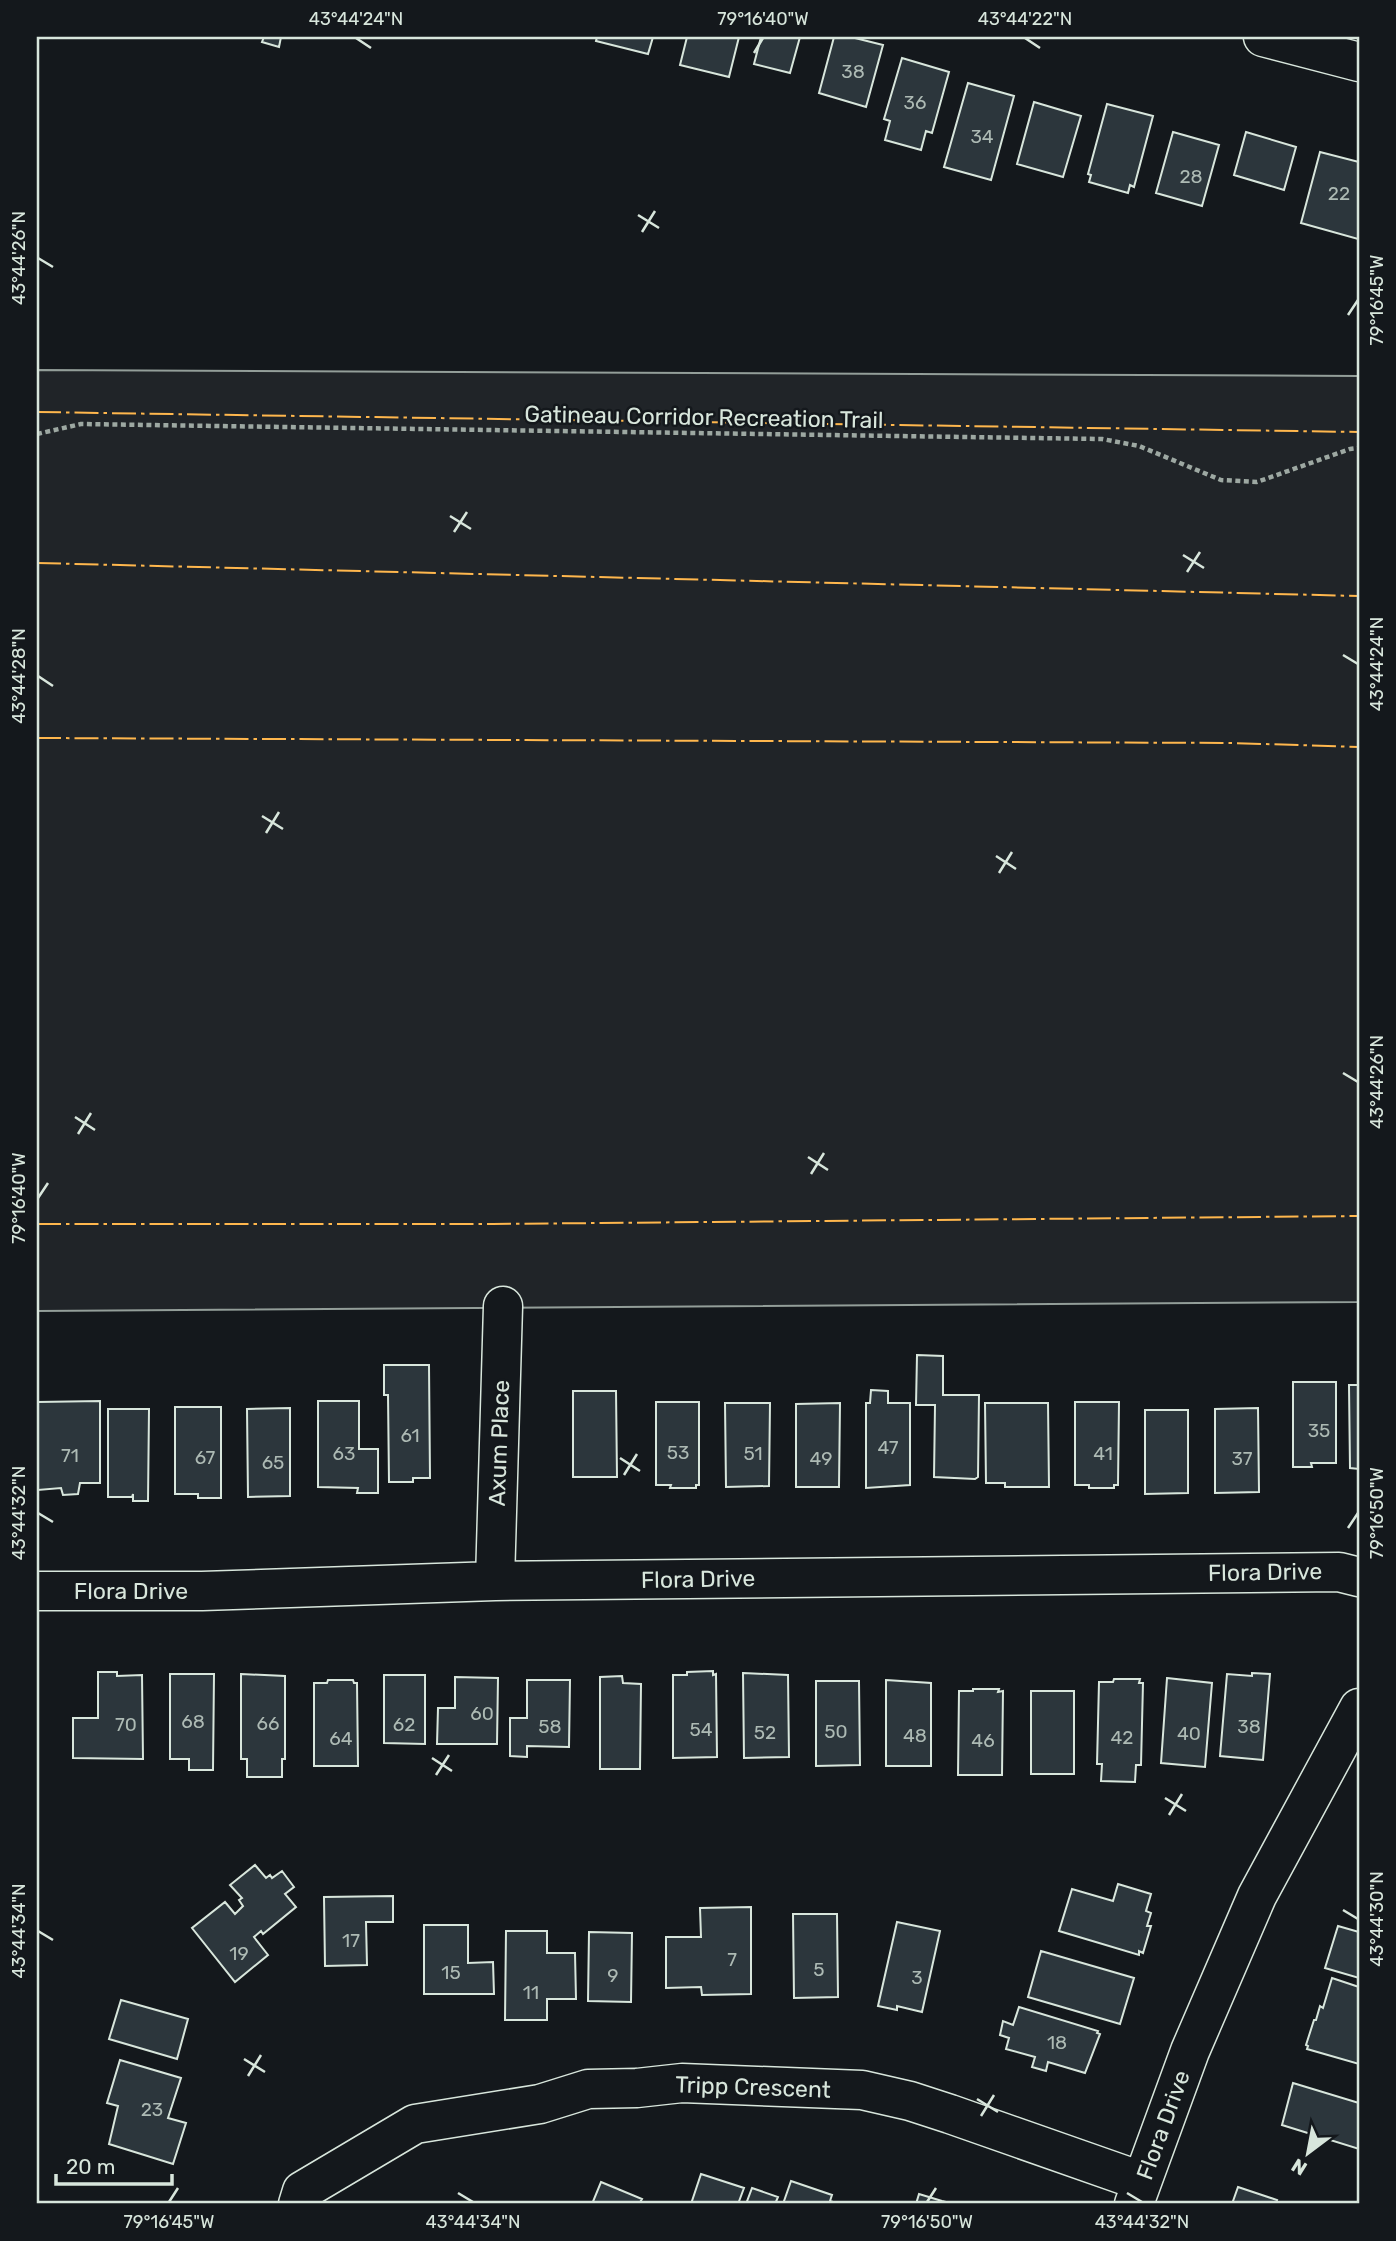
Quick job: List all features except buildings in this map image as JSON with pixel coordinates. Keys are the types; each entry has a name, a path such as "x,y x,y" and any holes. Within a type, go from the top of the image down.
{"street":[{"path":"1264,37 1359,62"},
{"name":"Axum Place","path":"495,1581 503,1306"},
{"name":"Flora Drive","path":"37,1591 202,1591 495,1581 1339,1572 1359,1577"},
{"name":"Flora Drive","path":"1138,2193 1190,2051 1257,1896 1359,1708"},
{"name":"Tripp Crescent","path":"299,2204 302,2191 415,2124 540,2104 588,2090 682,2083 862,2091 898,2098 984,2125 1138,2193"}],"path":[{"name":"Gatineau Corridor Recreation Trail","path":"37,434 81,424 1102,439 1139,446 1221,480 1257,482 1350,449 1359,449"}],"shaded area":[{"path":"37,370 1359,376 1359,1302 37,1311"}],"power":[{"path":"37,412 1359,432"},
{"path":"37,563 1359,596"},
{"path":"37,738 1231,743 1359,747"},
{"path":"37,1224 493,1224 1359,1216"}]}
